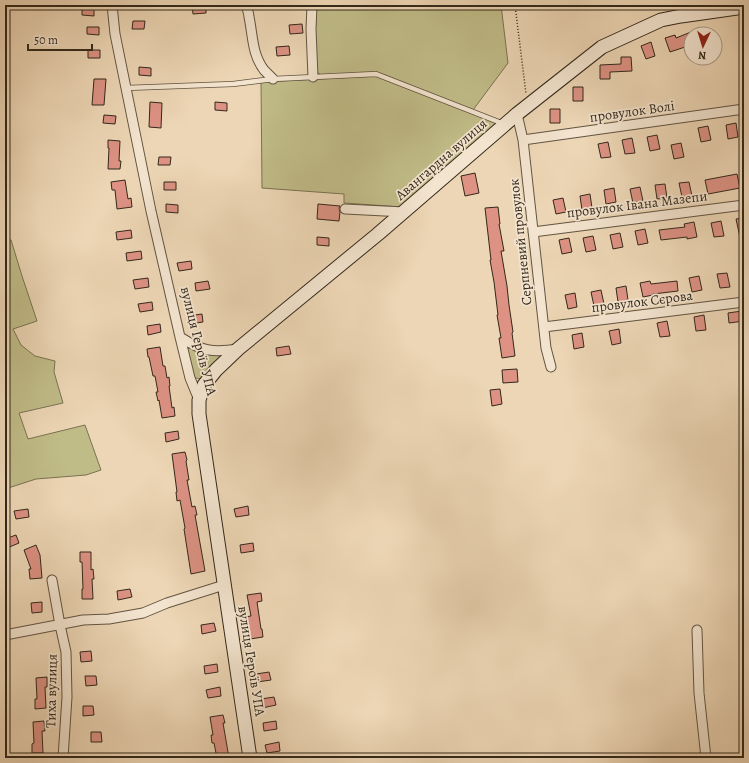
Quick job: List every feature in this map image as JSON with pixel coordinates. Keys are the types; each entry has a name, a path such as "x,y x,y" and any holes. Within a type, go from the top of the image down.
{"street":[{"name":"вулиця Героїв УПА","path":"112,5 115,34 151,211 190,378 199,400 199,414 250,758"},
{"path":"246,5 250,18 252,38 256,53 264,70 273,79"},
{"path":"312,5 311,29 313,77"},
{"name":"Авангардна вулиця","path":"199,400 204,386 216,370 238,349 378,234 523,110 602,47 661,20 744,7"},
{"name":"провулок Волі","path":"523,140 744,109"},
{"name":"Серпневий провулок","path":"523,110 523,140 533,232 546,348 551,367"},
{"name":"провулок Івана Мазепи","path":"533,232 744,205"},
{"path":"344,209 404,212"},
{"name":"провулок Сєрова","path":"544,327 744,302"},
{"path":"180,337 192,345 206,350 221,352 238,349"},
{"name":"Тиха вулиця","path":"52,580 66,652 67,698 63,758"},
{"path":"5,635 83,620 109,619 143,613 167,603 224,585"},
{"path":"697,630 699,693 706,758"}],"lane":[{"path":"126,88 233,84 273,79 376,74 505,125"}],"path":[{"path":"515,5 523,110"}],"shaded area":[{"path":"314,5 501,5 508,63 473,110 376,72 321,75 317,72"},
{"path":"376,76 496,124 402,207 344,203 344,194 262,188 261,82"},
{"path":"5,239 11,240 37,321 13,329 21,345 35,356 55,361 54,372 63,403 19,413 28,439 85,425 101,470 86,475 36,479 5,489"},
{"path":"183,342 227,353 203,378 200,379 193,375"}],"building":[{"path":"192,5 206,5 206,13 193,14"},
{"path":"82,7 94,8 94,16 82,15"},
{"path":"133,21 145,21 144,29 132,29"},
{"path":"302,24 303,33 290,34 289,25"},
{"path":"87,27 99,27 99,35 87,34"},
{"path":"675,35 676,38 683,35 683,48 670,52 665,38"},
{"path":"651,42 655,56 646,59 641,46"},
{"path":"289,46 290,55 277,56 276,47"},
{"path":"88,50 100,50 100,58 88,58"},
{"path":"621,57 631,57 632,71 610,72 610,79 600,79 600,65 621,64"},
{"path":"139,67 151,68 151,76 139,75"},
{"path":"94,79 106,79 104,105 92,105"},
{"path":"573,87 583,87 583,101 573,101"},
{"path":"150,102 162,103 161,128 149,127"},
{"path":"215,102 227,103 227,111 215,110"},
{"path":"550,109 560,109 560,123 550,123"},
{"path":"104,115 116,116 115,124 103,123"},
{"path":"736,123 738,137 728,139 726,125"},
{"path":"708,126 711,140 701,142 698,128"},
{"path":"657,135 660,149 650,151 647,137"},
{"path":"632,138 635,153 625,154 622,140"},
{"path":"108,140 120,141 120,169 108,169"},
{"path":"608,142 611,157 601,158 598,144"},
{"path":"681,143 684,157 674,159 671,145"},
{"path":"159,157 171,157 170,165 158,165"},
{"path":"475,173 479,193 465,196 461,176"},
{"path":"737,174 740,188 708,194 705,180"},
{"path":"125,180 128,199 131,198 132,207 117,209 115,190 112,190 111,182"},
{"path":"164,182 176,182 176,190 164,190"},
{"path":"689,182 692,196 682,197 679,183"},
{"path":"665,184 667,198 657,199 655,185"},
{"path":"640,187 643,201 633,203 630,189"},
{"path":"614,188 616,202 606,204 604,190"},
{"path":"590,194 592,208 582,210 580,196"},
{"path":"563,198 566,212 556,214 553,200"},
{"path":"166,204 178,205 178,213 166,212"},
{"path":"318,204 340,206 339,221 317,219"},
{"path":"498,207 499,224 504,251 501,251 507,286 515,356 502,358 499,338 501,338 490,260 485,208"},
{"path":"744,218 744,241 741,242 736,219"},
{"path":"721,221 724,236 714,237 711,223"},
{"path":"694,222 697,237 661,240 659,230 685,227 684,224"},
{"path":"645,229 648,243 638,245 635,231"},
{"path":"131,230 132,238 117,240 116,232"},
{"path":"620,233 623,247 613,249 610,235"},
{"path":"593,236 596,250 586,252 583,238"},
{"path":"317,237 329,238 329,246 317,245"},
{"path":"569,238 572,252 562,254 559,240"},
{"path":"141,251 142,259 127,261 126,253"},
{"path":"191,261 192,269 179,271 177,263"},
{"path":"727,273 730,287 720,288 717,274"},
{"path":"699,276 702,290 692,292 689,278"},
{"path":"148,278 149,287 135,289 133,280"},
{"path":"208,281 210,289 196,291 195,283"},
{"path":"650,281 651,284 677,281 678,291 653,294 643,297 640,283"},
{"path":"626,286 628,300 618,302 616,288"},
{"path":"601,290 604,304 594,306 591,292"},
{"path":"575,293 577,307 568,309 565,295"},
{"path":"152,302 153,310 140,312 138,304"},
{"path":"742,311 744,321 729,323 728,313"},
{"path":"202,314 203,322 190,324 188,316"},
{"path":"704,315 706,330 696,331 694,317"},
{"path":"667,321 670,336 660,337 657,323"},
{"path":"160,324 161,332 148,335 147,326"},
{"path":"619,329 621,343 612,345 609,331"},
{"path":"582,333 584,347 574,349 572,335"},
{"path":"289,346 291,354 277,356 276,348"},
{"path":"160,347 163,366 165,366 167,378 169,377 172,408 174,407 175,416 162,418 156,392 158,392 155,376 153,376 147,349"},
{"path":"517,369 518,382 503,383 502,370"},
{"path":"500,389 502,404 492,406 490,390"},
{"path":"178,431 179,439 166,442 165,433"},
{"path":"185,452 189,480 187,480 192,507 195,506 197,515 195,515 205,571 191,574 180,500 177,501 172,454"},
{"path":"248,506 249,515 236,517 234,509"},
{"path":"28,509 29,517 16,519 14,511"},
{"path":"16,535 19,543 7,548 5,539"},
{"path":"253,543 254,551 241,553 240,545"},
{"path":"36,545 40,555 42,578 30,579 29,569 31,569 24,550"},
{"path":"80,552 91,552 91,570 93,569 94,579 92,579 93,599 82,599 82,562 80,562"},
{"path":"130,589 132,597 118,600 117,591"},
{"path":"261,593 262,601 257,602 263,637 250,639 245,617 251,616 247,595"},
{"path":"42,602 42,612 32,613 31,603"},
{"path":"214,623 216,631 202,634 201,625"},
{"path":"91,651 92,661 81,662 80,652"},
{"path":"217,664 218,672 205,674 204,666"},
{"path":"269,672 271,680 257,682 256,674"},
{"path":"85,676 96,676 97,685 86,686"},
{"path":"47,677 47,687 45,687 46,708 35,709 35,699 37,699 36,678"},
{"path":"220,687 221,696 208,698 206,690"},
{"path":"274,697 276,705 262,708 261,699"},
{"path":"83,706 93,706 94,715 83,716"},
{"path":"223,715 229,758 217,758 214,743 212,743 211,735 213,735 210,717"},
{"path":"44,721 45,731 42,731 43,753 32,753 32,744 34,743 33,722"},
{"path":"276,721 277,729 264,731 263,723"},
{"path":"91,732 101,732 102,742 91,742"},
{"path":"279,742 280,751 267,753 265,745"}]}
